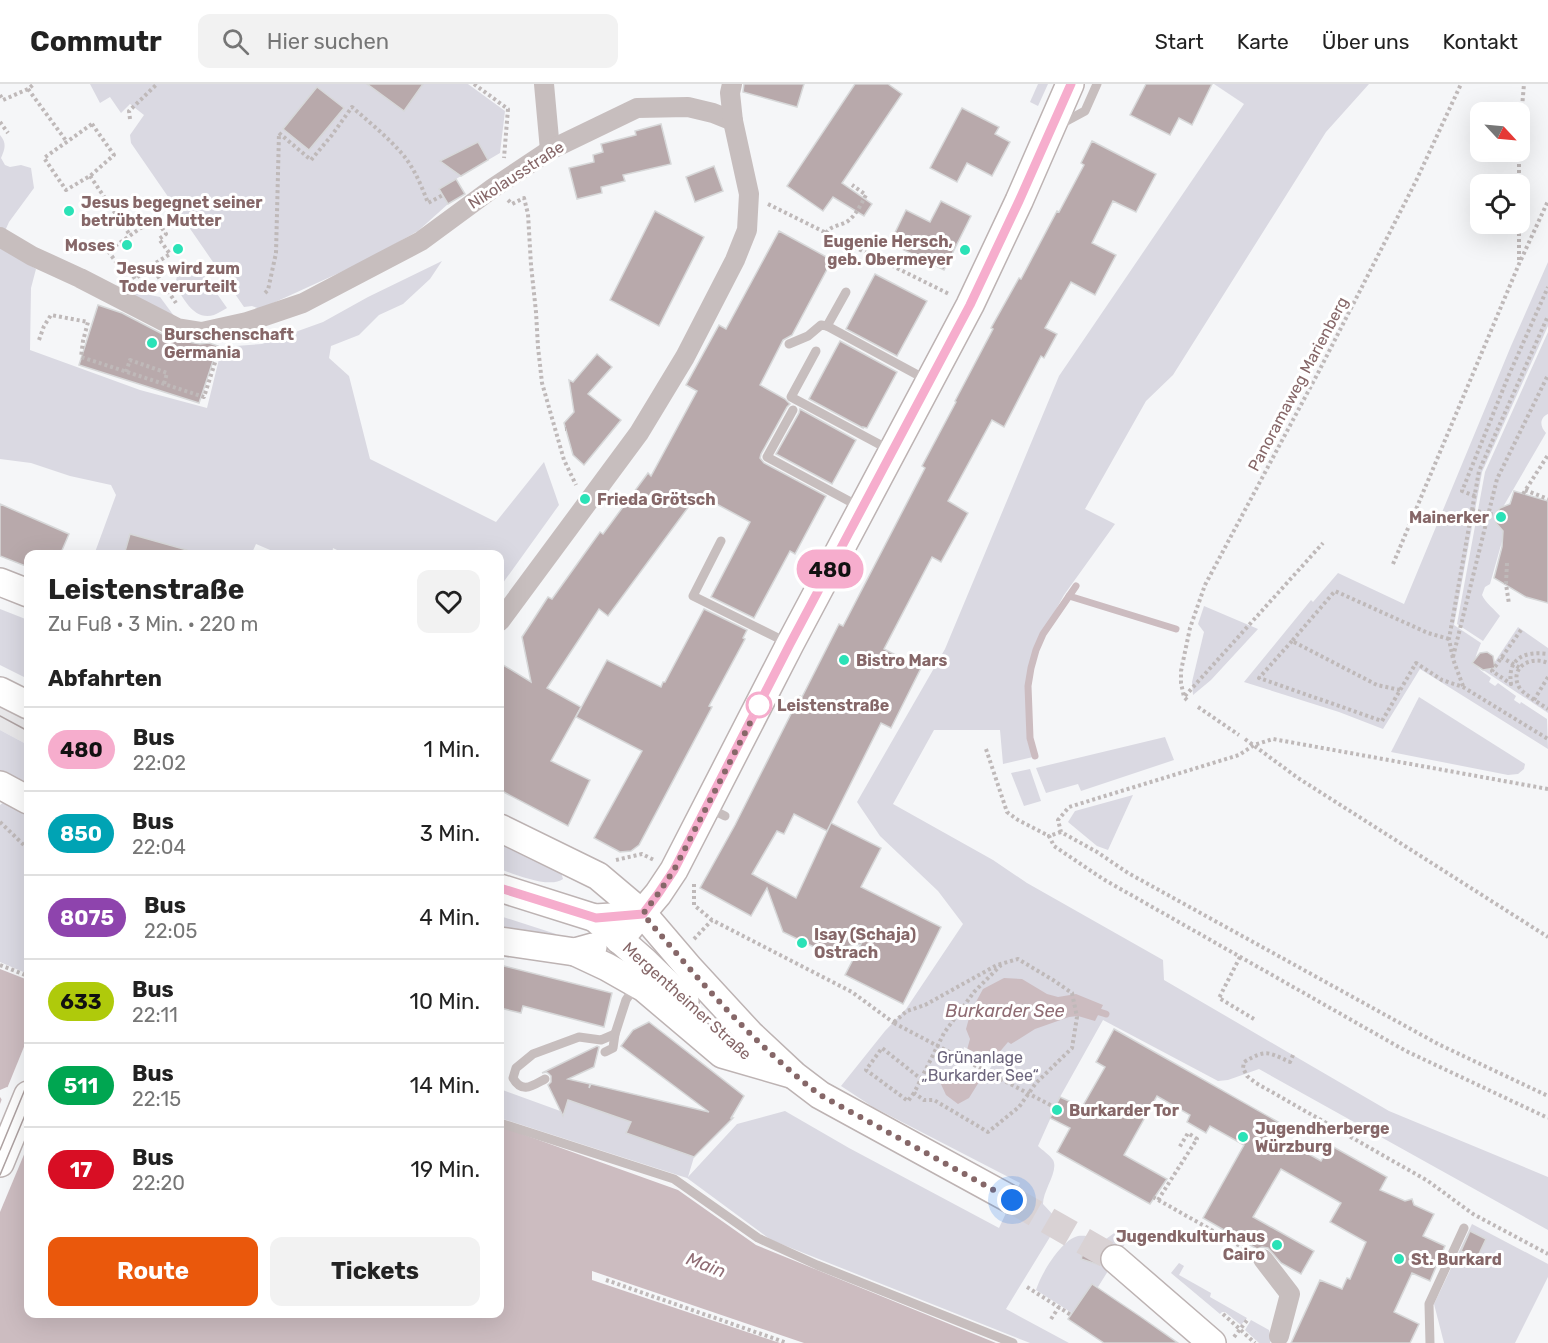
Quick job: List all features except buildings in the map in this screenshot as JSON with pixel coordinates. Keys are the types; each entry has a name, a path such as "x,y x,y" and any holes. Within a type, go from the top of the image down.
{"main road":[{"path":"619,940 643,914 716,811 790,644 970,305 1071,84"},
{"path":"0,582 24,591"},
{"path":"0,691 24,703"},
{"path":"0,785 24,798"},
{"name":"Mergentheimer Straße","path":"504,830 598,876 643,914 750,1034 766,1062"},
{"path":"504,889 596,918 643,914"},
{"name":"Mergentheimer Straße","path":"596,918 696,1011 766,1062 795,1076 820,1095 1012,1200"},
{"name":"Mergentheimer Straße","path":"504,942 576,952 619,940"},
{"path":"576,952 638,984 722,1054 766,1062"},
{"path":"0,1163 24,1105"},
{"path":"1115,1258 1212,1343"}],"street":[{"path":"544,84 549,150"},
{"path":"504,616 639,433 680,366 735,260 747,230 749,194 733,121 730,93 732,84"},
{"name":"Nikolausstraße","path":"0,237 32,256 177,328 202,332 248,322 303,303 421,241 549,150 637,108 688,107 714,113 733,121"},
{"path":"1263,1259 1290,1294 1279,1336"}],"lane":[{"path":"1051,129 1085,111 1097,84"},
{"path":"827,326 846,292"},
{"path":"789,344 808,336 821,325 827,326 930,381"},
{"path":"816,351 791,397 892,452"},
{"path":"793,410 767,457 862,508"},
{"path":"721,541 693,596 790,644"},
{"path":"605,1052 613,1048 626,1000 638,984"},
{"path":"545,1080 523,1088 517,1085 513,1078 516,1068 533,1054 579,1037 601,1040 615,1034"},
{"path":"504,1124 674,1179 758,1238 817,1265 1013,1343"},
{"path":"1430,1343 1429,1304 1464,1228"}],"path":[{"path":"0,95 3,100 28,90 34,84"},
{"path":"130,119 129,111 157,84"},
{"path":"474,84 508,109 503,157"},
{"name":"Panoramaweg Marienberg","path":"1323,543 1186,699 1181,683 1185,651 1190,628 1205,585 1318,373 1411,191 1461,84"},
{"path":"1522,102 1524,84"},
{"path":"28,90 67,142"},
{"path":"248,322 258,302 268,290 276,253 279,133 310,160 332,135 352,106 405,157 420,181 428,203 443,195"},
{"path":"0,122 8,133"},
{"path":"92,124 114,155 90,176 66,190 44,158 92,124"},
{"path":"90,176 130,235"},
{"path":"826,233 857,212 867,195 852,185"},
{"path":"749,194 970,305"},
{"path":"512,204 524,198 528,214 542,383 570,475"},
{"path":"1393,564 1519,264 1548,201"},
{"path":"155,218 166,234 159,239 170,254 151,266 135,279 124,262 119,266 108,251 155,218"},
{"path":"1519,234 1519,264"},
{"path":"151,266 177,304"},
{"path":"1475,496 1462,491 1508,377 1548,287"},
{"path":"39,340 51,315 88,322 82,340 81,357 204,396 220,346"},
{"path":"1464,687 1453,659 1449,639 1479,471 1548,316"},
{"path":"126,372 130,360 149,364 167,373 164,384"},
{"path":"1453,659 1497,479 1548,375"},
{"path":"1508,377 1518,381"},
{"path":"1548,455 1524,492 1548,498"},
{"path":"1472,510 1495,515"},
{"path":"1507,563 1506,584 1509,604"},
{"path":"1449,639 1428,633 1335,591 1259,678 1382,721 1416,663 1442,680 1464,687 1548,739"},
{"path":"1521,630 1492,671 1511,684 1511,672 1520,657 1535,652 1548,654"},
{"path":"1292,641 1377,685 1400,690"},
{"path":"1501,657 1520,668"},
{"path":"1548,663 1535,659 1523,664 1518,676 1519,686 1526,695 1548,709"},
{"path":"1534,700 1546,684 1548,677"},
{"path":"1198,707 1239,735"},
{"path":"1245,739 1298,778 1548,937"},
{"path":"1548,789 1273,739 1254,745 1239,755 1069,807 1058,820 1061,832 1128,873 1438,1044 1548,1096"},
{"path":"986,749 1008,812 1018,820 1049,836 1054,846 1103,879 1406,1052 1548,1118"},
{"path":"0,822 24,845"},
{"path":"1049,836 1061,832"},
{"path":"693,880 694,905 712,920 852,992 894,1022 1056,1108"},
{"path":"1240,957 1219,998 1254,1019"},
{"path":"894,1022 907,1011 925,1005 998,965 1018,959 1072,993 1077,1017 1072,1048 1036,1083 1019,1107 988,1132 934,1100 924,1100 914,1093"},
{"path":"921,1078 882,1048 866,1070 908,1101 914,1093 944,1033 974,992 1001,964"},
{"path":"0,965 24,974"},
{"path":"1293,1055 1290,1062 1269,1052 1263,1053 1244,1062 1243,1068 1247,1076 1256,1083 1428,1181 1473,1214 1548,1254"},
{"path":"1179,1148 1188,1133 1197,1139 1156,1198 1263,1259"},
{"path":"606,1280 787,1343"},
{"path":"1027,1287 1071,1315"},
{"path":"1051,1319 1059,1307"},
{"path":"1223,1314 1255,1343"},
{"path":"1240,1329 1248,1318"}],"shaded area":[{"path":"0,701 24,713 24,743 0,730"}],"green space":[{"path":"90,84 468,84 505,111 500,153 439,189 448,204 418,231 363,262 260,309 252,306 244,307 131,143 130,135 144,115 130,104 121,113 110,97 100,103"},
{"path":"1038,84 1048,84 1038,106 1030,102"},
{"name":"Grünanlage „Burkarder See“","path":"1214,84 1369,84 1326,132 1173,375 1146,401 1085,509 1115,524 1064,595 1033,651 1026,685 1027,739 1033,757 1003,764 1000,730 934,730 893,804 1163,960 1164,980 1389,1111 1548,1177 1548,1230 1259,1069 1228,1080 1218,1081 1103,1020 1060,1097 1038,1146 1052,1158 1054,1164 1043,1204 1055,1217 1053,1232 1006,1309 1069,1343 1030,1343 771,1240 687,1178 504,1119 504,1090 563,1112 568,1100 635,1115 627,1133 694,1157 688,1177 737,1124 785,1111 999,1228 1020,1183 873,1107 841,1086 885,1031 906,1009 963,924 938,891 880,836 857,802 945,649 1059,376 1244,104"},
{"path":"0,135 4,143 1,158 5,165 10,167 21,165 31,168 34,188 5,231 0,228"},
{"path":"0,247 36,269 31,288 30,350 140,390 207,408 222,347 262,344 323,322 442,261 430,279 403,304 379,315 359,335 331,346 329,358 349,376 370,459 496,522 544,462 559,505 504,581 504,550 337,550 333,548 333,550 270,550 256,544 253,550 187,550 131,534 126,550 96,550 116,495 111,485 70,476 31,463 0,459"},
{"path":"1548,262 1548,326 1482,472 1454,625 1481,643 1475,660 1477,667 1491,678 1489,682 1495,686 1498,683 1516,696 1514,700 1547,719 1548,749 1420,669 1383,729 1339,712 1244,682 1311,600 1313,602 1338,573 1404,604"},
{"path":"196,264 227,308 214,315 207,316 195,312 175,285 177,276"},
{"path":"125,290 160,297 177,320 140,302"},
{"path":"1548,332 1548,414 1541,423 1546,433 1503,507 1495,515 1496,523 1503,528 1503,538 1490,584 1485,587 1482,595 1500,616 1483,641 1457,624 1485,472"},
{"path":"1204,606 1258,629 1211,680 1193,695 1192,682 1204,632 1198,624"},
{"path":"0,609 24,618 24,677 0,665"},
{"path":"1518,627 1548,648 1548,713 1483,670 1490,669"},
{"path":"1419,697 1525,764 1524,769 1518,774 1508,775 1391,752"},
{"path":"0,730 24,743 24,788 0,773"},
{"path":"1165,737 1174,760 1081,791 1078,784 1046,793 1036,768"},
{"path":"1030,769 1041,801 1024,806 1011,773"},
{"path":"13,795 24,804 24,972 0,962 0,805"},
{"path":"1133,795 1108,850 1097,846 1068,822 1075,811"},
{"path":"504,839 561,872 563,879 557,882 541,882 504,870"},
{"path":"504,917 556,934 555,937 504,929"},
{"path":"1472,1224 1548,1264 1548,1277 1515,1343 1444,1343 1434,1304"},
{"path":"1123,1230 1131,1234 1098,1287 1092,1284 1072,1313 1036,1290 1052,1258 1072,1239 1078,1236 1088,1236 1106,1239 1117,1231"},
{"path":"1179,1263 1184,1266 1179,1275 1211,1293 1210,1297 1247,1318 1241,1325 1225,1312 1220,1314 1171,1273"},
{"path":"1251,1320 1269,1330 1270,1343 1259,1343 1245,1330"}],"water":[{"path":"0,969 24,978 24,1094 7,1087 0,1090"},
{"name":"Burkarder See","path":"1004,978 1022,979 1047,994 1058,997 1076,994 1103,1005 1095,1021 1078,1016 1069,1017 1035,1029 1011,1044 1008,1042 992,1061 969,1098 958,1104 946,1095 940,1082 957,1072 965,1057 970,1039 966,1029 971,1011 983,989"},
{"name":"Main","path":"0,1097 24,1109 24,1318 504,1318 504,1127 678,1190 756,1245 996,1343 804,1343 592,1271 592,1280 780,1343 0,1343"}],"pier":[{"path":"24,1047 24,1098 6,1091"},
{"path":"964,1047 994,1062 982,1082 956,1069"},
{"path":"3,1096 24,1106 24,1155 0,1212 0,1104"}],"waterway":[{"path":"1035,756 1030,738 1028,686 1031,668 1043,634 1076,586"},
{"path":"1069,596 1176,629"},
{"path":"1093,1010 1106,1014"}],"tunnel":[{"path":"1012,1200 1115,1259"}],"tram line":[{"path":"0,716 24,729"},
{"path":"0,1150 24,1092"},
{"path":"0,1175 24,1118"}],"bus line":[{"name":"480","path":"504,889 596,918 643,914 658,894 674,870 790,644 970,305 1071,84"}],"place":[{"name":"Jesus begegnet seiner betrübten Mutter","path":"69,211"},
{"name":"Moses","path":"127,245"},
{"name":"Jesus wird zum Tode verurteilt","path":"178,249"},
{"name":"Eugenie Hersch, geb. Obermeyer","path":"965,250"},
{"name":"Burschenschaft Germania","path":"152,343"},
{"name":"Frieda Grötsch","path":"585,499"},
{"name":"Mainerker","path":"1501,517"},
{"name":"Bistro Mars","path":"844,660"},
{"name":"Leistenstraße","path":"759,705"},
{"name":"Isay (Schaja) Ostrach","path":"802,943"},
{"name":"Burkarder Tor","path":"1057,1110"},
{"name":"Jugendherberge Würzburg","path":"1243,1137"},
{"name":"Jugendkulturhaus Cairo","path":"1277,1245"},
{"name":"St. Burkard","path":"1399,1259"}],"route":[{"path":"759,705 762,700 674,870 643,914 750,1034 795,1076 820,1095 1012,1200"}]}
